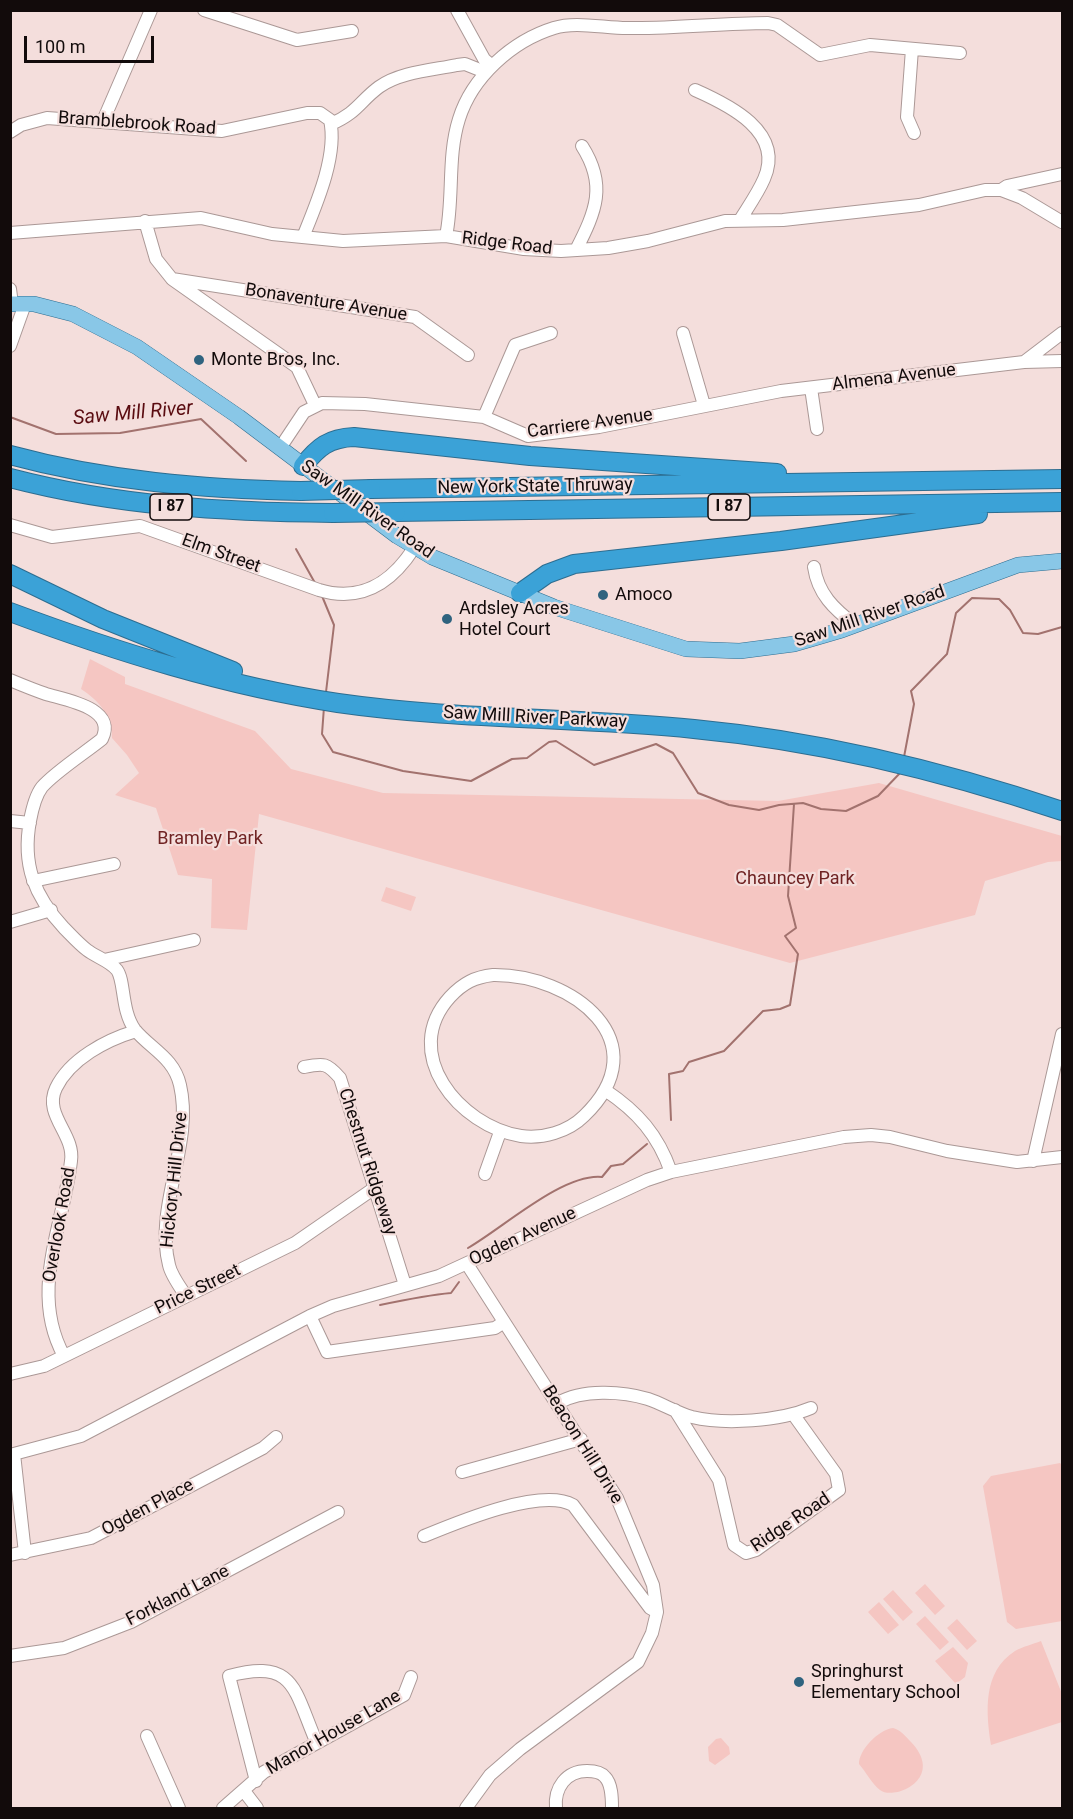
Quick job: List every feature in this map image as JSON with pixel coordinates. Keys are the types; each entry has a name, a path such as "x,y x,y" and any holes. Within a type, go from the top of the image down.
{"highway":[{"path":"303,466 321,445 335,439 354,437 540,457 889,482"},
{"name":"New York State Thruway","path":"10,455 81,471 145,481 208,487 301,490 1062,479"},
{"name":"New York State Thruway","path":"10,478 92,496 175,507 239,512 333,513 1062,503"},
{"path":"520,593 555,570 586,562 781,541 1062,503"},
{"path":"10,574 103,620 232,671"},
{"name":"Saw Mill River Parkway","path":"10,601 140,645 311,693"},
{"name":"Saw Mill River Parkway","path":"10,612 159,662 311,693 338,697 707,720 792,731 1062,798"},
{"name":"Saw Mill River Parkway","path":"916,762 1062,811"}],"main road":[{"name":"Saw Mill River Road","path":"15,300 56,309 105,329 161,363 414,548 453,567 520,593 644,636 697,651 766,649 812,639 1018,565 1062,561"}],"street":[{"path":"103,121 151,10"},
{"path":"204,10 297,40 352,31"},
{"path":"457,10 488,69"},
{"path":"446,236 450,215 453,144 459,118 488,69 537,34 564,26 629,28 768,23 777,25 820,55 870,45 960,53"},
{"path":"912,49 907,117 914,134"},
{"path":"303,237 321,193 333,131 331,124 346,118 378,87 392,79 465,64 488,69"},
{"path":"695,90 719,100 749,120 763,136 767,150 765,178 741,220"},
{"name":"Bramblebrook Road","path":"10,132 21,125 47,118 222,131 320,112 330,120 331,124"},
{"path":"576,250 593,215 598,189 592,161 582,146"},
{"name":"Ridge Road","path":"10,233 145,221 201,219 272,234 343,242 446,236 524,249 576,250 648,241 699,226 741,220 783,219 908,206 985,190 1001,190 1007,186 1062,174"},
{"path":"1001,190 1022,198 1062,222"},
{"path":"145,221 156,259 172,279 297,367 315,405 304,412 280,448"},
{"name":"Bonaventure Avenue","path":"172,279 415,317 468,355"},
{"path":"10,346 15,300"},
{"path":"484,417 514,345 551,333"},
{"path":"683,333 704,405"},
{"path":"1023,362 1062,333"},
{"name":"Almena Avenue","path":"725,400 1023,362 1062,361"},
{"path":"811,388 817,429"},
{"name":"Carriere Avenue","path":"315,405 365,404 484,417 528,436 599,427 725,400"},
{"name":"Elm Street","path":"10,525 52,537 129,525 144,526 336,593 362,591 385,582 402,566 414,548"},
{"path":"814,567 816,582 831,606 855,625"},
{"name":"Hickory Hill Drive","path":"10,680 91,708 102,719 106,730 102,739 42,787 33,805 27,863 33,881 62,926 86,949 119,973 128,1018 136,1030 173,1066 180,1083 183,1109 180,1149 166,1231 166,1249 169,1267 186,1296"},
{"path":"10,821 30,823"},
{"path":"33,881 114,864"},
{"path":"10,922 51,910"},
{"path":"104,960 194,939"},
{"path":"493,975 513,976 568,994 591,1008 604,1026 611,1047 610,1073 605,1090 583,1117 564,1130 528,1137 500,1132 479,1122 455,1103 442,1085 435,1062 432,1040 436,1016 446,1002 469,980 493,975"},
{"name":"Overlook Road","path":"64,1356 56,1341 47,1304 48,1272 63,1211 72,1157 67,1135 58,1123 52,1105 55,1089 68,1070 86,1054 136,1030"},
{"path":"1033,1161 1062,1034"},
{"name":"Chestnut Ridgeway","path":"304,1067 319,1064 330,1066 340,1078 405,1285"},
{"path":"605,1090 641,1118 664,1151 671,1172"},
{"path":"485,1174 500,1132"},
{"name":"Ogden Avenue","path":"12,1454 81,1436 310,1316 333,1306 439,1276 597,1202 671,1172 844,1137 870,1135 1017,1162 1062,1156"},
{"name":"Price Street","path":"10,1374 44,1366 295,1243 376,1187"},
{"name":"Beacon Hill Drive","path":"466,1809 490,1775 520,1749 638,1662 652,1633 657,1612 653,1585 617,1498 467,1264"},
{"path":"310,1316 327,1352 495,1328 504,1322"},
{"path":"558,1403 570,1396 604,1393 647,1399 692,1417 723,1420 793,1414 811,1408"},
{"name":"Ridge Road","path":"675,1410 719,1480 734,1545 746,1553 756,1550 838,1490 836,1474 793,1414"},
{"name":"Ogden Place","path":"10,1555 91,1538 263,1448 276,1437"},
{"path":"462,1472 581,1439"},
{"path":"12,1454 25,1553"},
{"path":"424,1536 462,1521 500,1510 547,1498 562,1499 573,1504 650,1608 657,1612"},
{"name":"Forkland Lane","path":"10,1656 64,1648 130,1622 338,1512"},
{"path":"256,1780 229,1676 266,1669 279,1672 291,1683 316,1741"},
{"name":"Manor House Lane","path":"223,1809 264,1772 316,1741 397,1700 408,1691 411,1677"},
{"path":"147,1736 179,1809"},
{"path":"556,1809 555,1799 564,1779 573,1773 590,1771 600,1773 607,1780 612,1809"},
{"path":"244,1791 257,1809"}],"green space":[{"name":"Chauncey Park","path":"90,659 125,677 125,684 255,731 291,769 383,793 778,801 879,783 1062,836 1062,861 1048,862 985,881 975,915 790,963 259,814 247,930 211,928 212,879 178,875 156,808 115,795 139,773 112,738 110,722 103,709 81,689"},
{"path":"386,887 416,897 411,911 381,901"},
{"path":"1060,1463 1062,1465 1062,1621 1016,1629 1007,1622 983,1486 991,1476"},
{"path":"925,1584 945,1606 935,1615 915,1593"},
{"path":"893,1590 913,1612 903,1621 883,1599"},
{"path":"879,1602 899,1625 888,1634 868,1612"},
{"path":"925,1616 949,1642 940,1650 916,1624"},
{"path":"957,1619 977,1641 967,1650 947,1628"},
{"path":"1041,1641 1062,1694 1062,1722 991,1745 988,1720 989,1694 997,1670 1015,1651"},
{"path":"953,1647 968,1663 965,1677 956,1684 935,1661"},
{"path":"893,1728 911,1742 920,1755 923,1767 914,1784 896,1792 887,1793 877,1787 859,1764 862,1753 870,1742 881,1732"},
{"path":"721,1738 729,1747 730,1754 715,1765 709,1761 708,1747 716,1739"}],"waterway":[{"name":"Saw Mill River","path":"10,417 56,434 120,433 201,419 246,461"},
{"name":"Saw Mill River","path":"296,549 315,583"},
{"name":"Saw Mill River","path":"322,596 334,625 326,692"},
{"name":"Saw Mill River","path":"904,757 914,704 911,691 947,654 956,613 972,598 999,599 1010,610 1023,633 1038,634 1062,627"},
{"name":"Saw Mill River","path":"324,707 322,734 333,752 403,771 471,781 512,759 527,758 549,742 556,741 594,765 656,744 673,753 698,793 729,805 759,810 803,803 821,809 846,811 878,796 901,772"},
{"path":"671,1120 669,1074 683,1071 689,1062 724,1051 763,1011 790,1005 798,954 785,936 796,928 788,896 794,804"},
{"path":"468,1248 552,1192 586,1178 602,1177 611,1166 623,1164 647,1144"},
{"path":"380,1305 451,1293 459,1282"}],"place":[{"name":"Monte Bros, Inc.","path":"199,360"},
{"name":"Amoco","path":"603,595"},
{"name":"Ardsley Acres Hotel Court","path":"447,619"},
{"name":"Springhurst Elementary School","path":"799,1682"}],"park label":[{"name":"Bramley Park","path":"210,839"}]}
